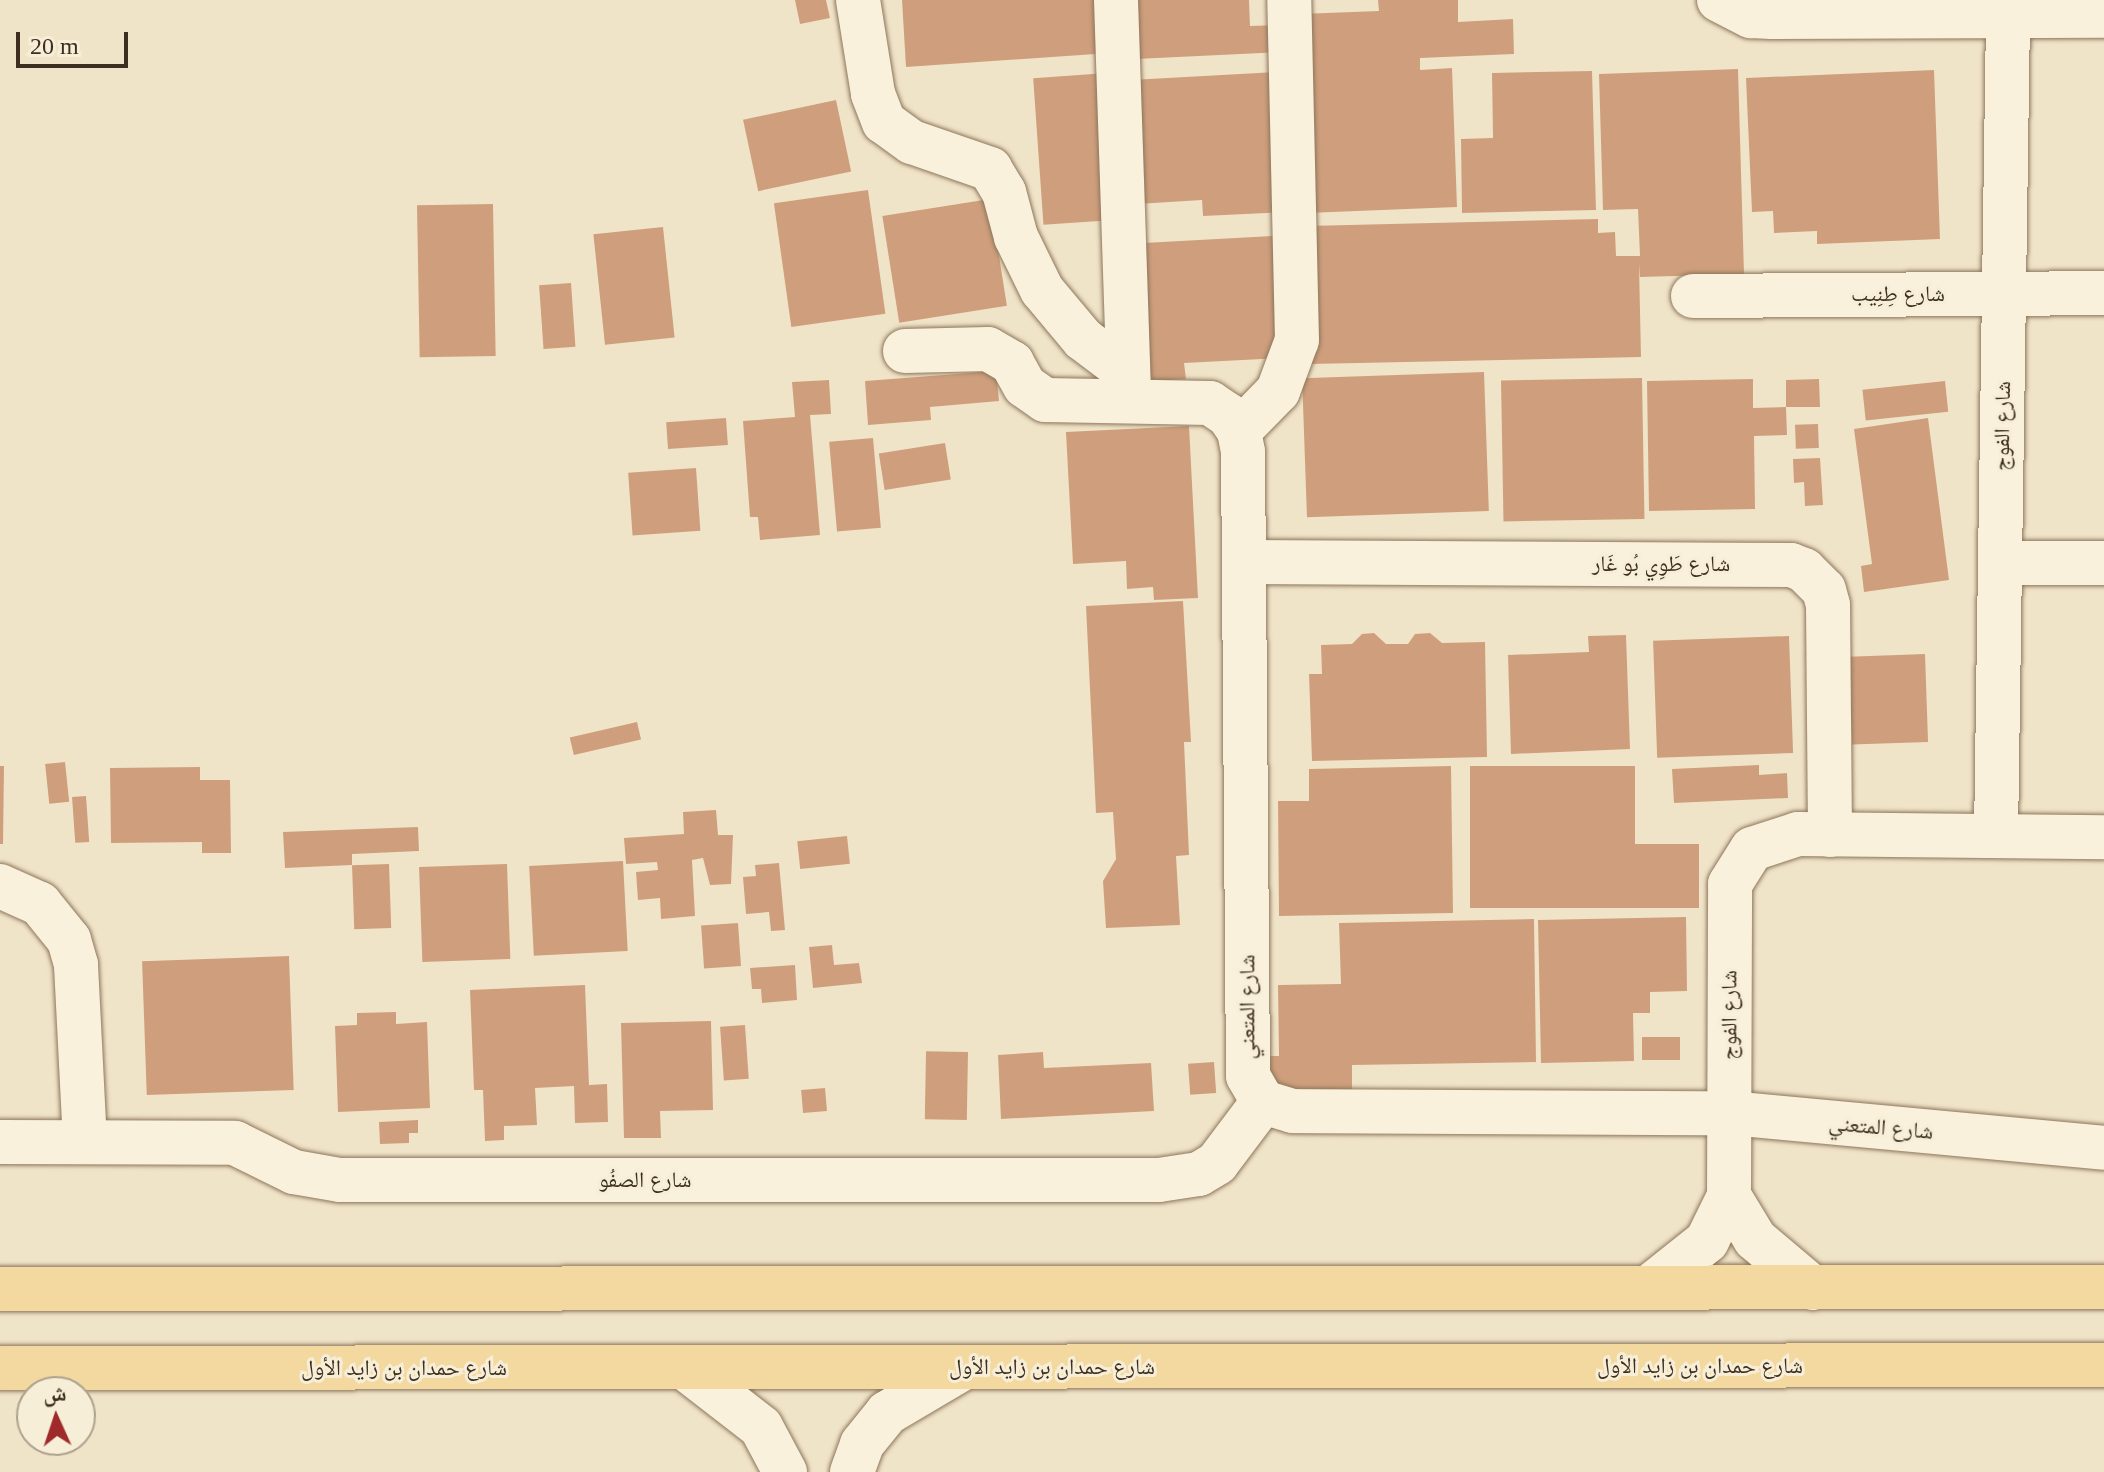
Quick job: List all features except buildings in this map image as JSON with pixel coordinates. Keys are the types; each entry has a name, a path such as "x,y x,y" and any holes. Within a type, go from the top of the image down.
{"main road":[{"path":"0,1289 2104,1287"},
{"name":"شارع حمدان بن زايد الأول","path":"0,1368 2104,1365"}],"street":[{"path":"858,0 873,94 884,122 912,142 990,169 1004,192 1016,237 1042,290 1129,387"},
{"path":"1116,0 1129,387"},
{"path":"905,351 988,349 1012,363 1025,386 1045,400 1129,387 1210,403 1228,415 1239,431 1278,391 1297,340 1289,0"},
{"path":"1719,0 1751,16 1772,17 1981,11 2104,16"},
{"name":"شارع الفوج","path":"1981,11 2004,294 1996,836"},
{"name":"شارع طِنِيب","path":"1693,296 2104,293"},
{"name":"شارع المتعني","path":"1239,431 1244,562 1248,1076 1263,1102 1293,1111 1729,1113 2104,1148"},
{"name":"شارع طَوِي بُو غَار","path":"1244,562 1791,565 1804,570 1824,590 1828,605 1830,835"},
{"path":"2000,563 2104,563"},
{"name":"شارع الفوج","path":"1648,1288 1691,1260 1707,1241 1729,1196 1730,884 1752,849 1776,837 1830,835 2104,837"},
{"path":"0,886 40,904 69,940 76,965 85,1142"},
{"name":"شارع الصفُو","path":"0,1142 235,1143 294,1172 340,1180 1159,1180 1199,1174 1217,1163 1263,1102"},
{"path":"1729,1196 1755,1239 1813,1288"},
{"path":"685,1368 761,1427 785,1472"},
{"path":"852,1472 862,1444 887,1413 963,1368"}]}
